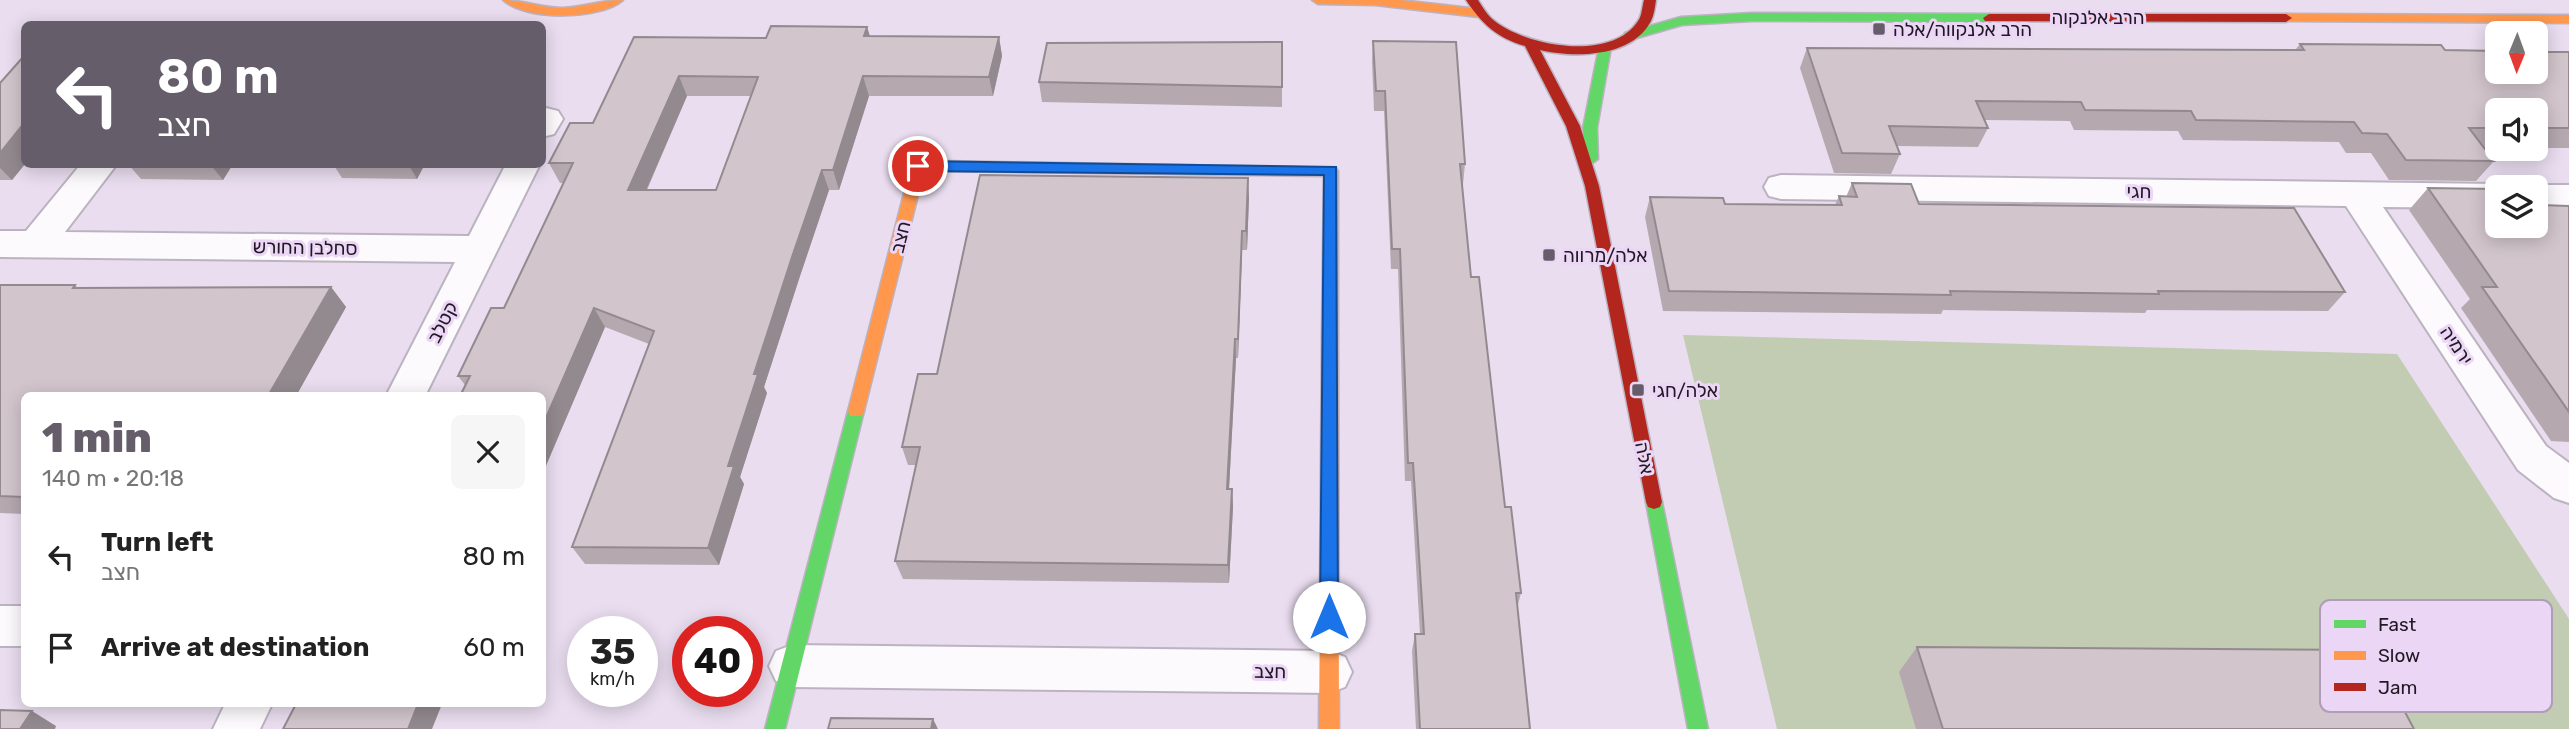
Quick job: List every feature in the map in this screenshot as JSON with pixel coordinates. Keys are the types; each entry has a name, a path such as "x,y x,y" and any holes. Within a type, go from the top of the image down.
{"street":[{"path":"509,0 534,11 557,13 617,0"},
{"path":"1318,0 1476,7"},
{"path":"1630,36 1649,14 1650,0"},
{"name":"הרב אלנקוה","path":"1476,7 1507,36 1531,46 1559,51 1605,47 1630,36 1681,21 1752,17 2569,19"},
{"name":"אלה","path":"1531,46 1573,126 1592,186 1698,729"},
{"name":"אלה","path":"1592,186 1590,128 1605,47"},
{"name":"חצב","path":"775,729 918,166 1331,171 1329,729"},
{"path":"36,244 97,168"},
{"path":"479,249 521,168"},
{"name":"חגי","path":"1781,187 2485,196"},
{"name":"ירמיה","path":"2356,194 2532,458 2569,486"},
{"path":"2548,197 2569,197"},
{"name":"סחלבן החורש","path":"0,244 479,249"},
{"name":"קטלב","path":"407,392 479,249"},
{"path":"0,626 21,626"},
{"name":"חצב","path":"792,666 1329,671"},
{"path":"236,729 247,707"}],"green space":[{"path":"1683,335 2397,354 2569,619 2569,729 1777,729"}],"building":[{"path":"771,26 867,27 864,36 999,37 989,77 863,76 833,170 822,170 792,257 754,374 758,374 728,466 734,466 708,548 572,547 654,331 594,308 546,418 546,392 462,392 470,376 458,376 491,308 504,308 573,163 549,163 570,123 593,123 634,37 766,38","holes":["679,76 758,77 716,190 628,190"]},
{"path":"1373,41 1456,42 1465,164 1460,164 1471,277 1479,277 1505,507 1511,507 1521,593 1516,593 1530,729 1420,729 1415,634 1424,634 1413,463 1408,463 1400,249 1392,249 1385,91 1376,91"},
{"path":"1282,42 1282,87 1039,82 1047,43"},
{"path":"2300,44 2441,45 2445,50 2485,51 2485,84 2548,84 2548,52 2569,52 2569,128 2548,128 2548,98 2485,98 2485,128 2469,128 2485,149 2485,161 2406,160 2387,134 2362,133 2354,122 2196,120 2191,111 2085,110 2081,102 1976,101 1988,128 1889,126 1900,154 1842,153 1807,48 2304,50"},
{"path":"21,59 21,127 0,153 0,83"},
{"path":"980,175 1248,178 1246,231 1242,231 1238,339 1235,339 1227,489 1232,489 1228,565 895,561 920,447 902,447 918,374 937,374"},
{"path":"1852,183 1911,184 1919,204 2294,208 2345,292 2158,291 2159,294 1950,291 1951,295 1669,291 1650,197 1723,198 1725,204 1842,205 1839,196 1857,197"},
{"path":"2428,188 2485,189 2485,238 2548,238 2548,205 2569,206 2569,412 2482,287 2497,287"},
{"path":"0,285 75,285 73,288 331,287 270,392 21,392 21,497 0,496"},
{"path":"1917,647 2320,650 2320,712 2405,712 2414,729 1943,729"},
{"path":"294,707 417,707 408,729 283,729"},
{"path":"0,710 32,711 20,729 0,729"},
{"path":"831,718 933,719 931,729 828,729"}],"traffic: fast":[{"path":"1630,36 1681,21 1752,17 1989,18"},
{"path":"1591,159 1590,128 1605,47"},
{"path":"938,166 1331,171 1330,336"},
{"path":"775,729 856,411"},
{"path":"1654,502 1698,729"}],"traffic: slow":[{"path":"509,0 522,6 563,12 617,0"},
{"path":"1318,0 1375,1 1479,13"},
{"path":"2286,18 2569,19"},
{"path":"856,411 918,166 938,166"},
{"path":"1329,729 1330,336"}],"traffic: jam":[{"path":"1472,0 1486,20 1504,32 1523,41 1566,50 1609,46 1627,38 1644,23 1650,0"},
{"path":"1989,18 2286,18"},
{"path":"1531,45 1573,126 1592,186 1654,502"}],"place":[{"name":"הרב אלנקווה/אלה","path":"1879,29"},
{"name":"אלה/מרווה","path":"1549,255"},
{"name":"אלה/חגי","path":"1638,390"}],"route":[{"path":"918,166 1331,171 1329,617"}]}
